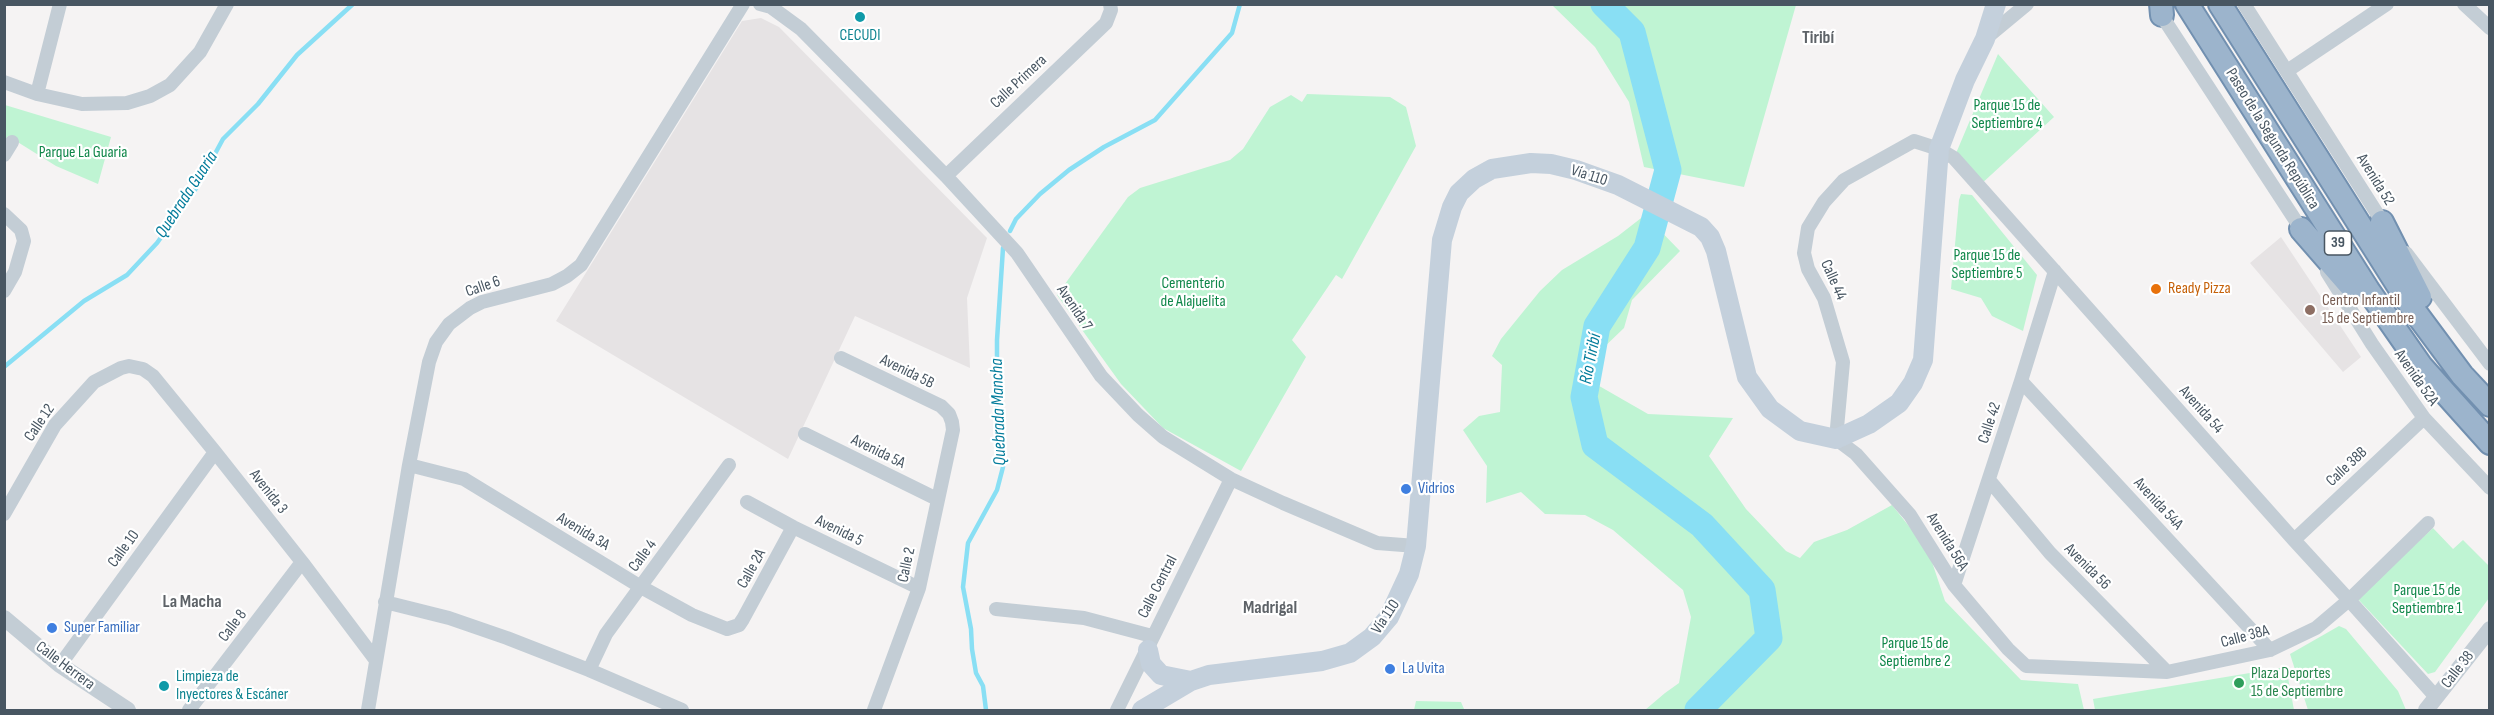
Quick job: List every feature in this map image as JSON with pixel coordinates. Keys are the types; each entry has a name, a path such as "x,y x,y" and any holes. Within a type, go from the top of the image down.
{"highway":[{"name":"Paseo de la Segunda República","path":"2187,4 2362,281 2421,366 2490,443"},
{"name":"Paseo de la Segunda República","path":"2231,9 2380,259 2413,309 2462,375 2490,405"},
{"path":"2382,222 2462,375"},
{"path":"2301,229 2421,366"}],"main road":[{"path":"1985,39 1996,4"},
{"path":"1836,439 1869,424 1899,403 1913,383 1923,360 1939,149 1965,80 1985,39 2007,4"},
{"name":"Vía 110","path":"1142,711 1191,681 1209,675 1322,661 1343,656 1363,646 1382,628 1396,606 1409,574 1416,546 1442,240 1446,223 1459,193 1474,179 1492,169 1531,163 1551,164 1576,170 1618,185 1696,225 1710,237 1716,251 1747,377 1770,409 1800,431 1836,439"},
{"path":"1150,643 1151,664 1161,675 1191,681"}],"street":[{"path":"37,94 60,4"},
{"path":"4,82 37,94 82,104 127,103 150,96 170,85 200,52 227,4"},
{"name":"Calle 6","path":"368,711 375,659 429,362 442,333 449,324 482,302 552,284 581,265 743,4"},
{"name":"Avenida 7","path":"760,4 771,7 801,29 946,176 1017,254 1101,376 1138,415 1163,437 1231,479 1377,543 1416,546"},
{"path":"1985,39 2027,4"},
{"path":"2287,71 2387,4"},
{"path":"2464,4 2490,28"},
{"name":"Calle Primera","path":"946,176 1106,23 1111,7"},
{"name":"Avenida 52A","path":"2159,8 2372,344 2424,418 2490,488"},
{"name":"Avenida 52","path":"2231,9 2287,71 2382,222 2490,364"},
{"name":"Calle 44","path":"1836,439 1843,362 1824,298 1808,269 1804,253 1808,228 1824,202 1844,180 1868,165 1914,141 1939,149"},
{"path":"4,155 12,142"},
{"name":"Avenida 54","path":"1939,149 1954,158 2349,600 2431,704"},
{"path":"4,214 21,230 24,241 15,272 4,291"},
{"name":"Calle 42","path":"1954,585 2022,381 2055,271"},
{"name":"Avenida 5B","path":"841,358 940,406 949,414 952,422"},
{"name":"Avenida 3","path":"121,368 137,367 153,376 302,562 375,659"},
{"name":"Calle 12","path":"4,514 55,425 94,382 121,368"},
{"name":"Avenida 54A","path":"2022,381 2270,650"},
{"name":"Calle 38B","path":"2294,540 2424,418"},
{"name":"Calle 2","path":"874,711 919,588 952,422"},
{"name":"Avenida 5A","path":"805,434 937,499"},
{"name":"Avenida 56A","path":"1836,439 1856,454 1910,515 1954,585 2008,650 2026,666"},
{"name":"Calle 10","path":"60,665 214,452"},
{"name":"Avenida 3A","path":"409,465 464,479 692,615 728,629 739,625"},
{"name":"Calle 4","path":"589,670 606,634 729,465"},
{"name":"Calle Central","path":"1117,711 1231,479"},
{"name":"Avenida 56","path":"1989,480 2050,553 2168,672"},
{"name":"Avenida 5","path":"747,501 793,527 919,588"},
{"name":"Calle 38A","path":"2026,666 2168,672 2270,650 2316,628 2349,600 2428,523"},
{"name":"Calle 2A","path":"739,625 793,527"},
{"name":"Calle 8","path":"189,711 302,562"},
{"path":"385,602 449,618 589,670 682,711"},
{"path":"996,609 1084,618 1150,643"},
{"name":"Calle Herrera","path":"4,618 60,665 128,711"},
{"name":"Calle 38","path":"2431,704 2490,629"}],"shaded area":[{"path":"761,18 779,27 987,238 967,298 970,368 855,316 788,459 556,321 742,21"},
{"name":"Centro Infantil 15 de Septiembre","path":"2281,237 2361,357 2343,372 2250,263"}],"green space":[{"path":"1552,5 1796,5 1744,187 1644,167 1629,102 1595,47"},
{"name":"Parque 15 de Septiembre 4","path":"1998,54 2054,117 1979,186 1954,158"},
{"name":"Cementerio de Alajuelita","path":"1307,94 1390,97 1406,107 1416,146 1342,279 1336,275 1292,340 1306,357 1241,471 1163,428 1121,384 1057,295 1128,197 1140,188 1230,160 1243,149 1270,107 1291,95 1302,102"},
{"name":"Parque La Guaria","path":"5,105 111,137 98,184 56,166 8,136 5,141"},
{"name":"Parque 15 de Septiembre 5","path":"1961,194 1972,195 2037,275 2023,331 1992,316 1981,298 1951,289"},
{"name":"Parque 15 de Septiembre 2","path":"1645,215 1680,251 1632,300 1624,328 1599,352 1594,383 1648,414 1733,418 1709,456 1746,509 1786,551 1800,558 1814,542 1847,530 1892,505 1928,550 1945,601 2021,680 2078,684 2084,710 1645,710 1679,683 1691,617 1683,590 1613,530 1585,515 1545,514 1521,492 1486,503 1487,466 1463,430 1479,416 1500,412 1502,365 1492,356 1501,339 1540,291 1562,270 1618,236"},
{"name":"Parque 15 de Septiembre 1","path":"2433,528 2453,549 2463,540 2489,566 2489,598 2435,672 2428,674 2357,598"},
{"path":"2339,626 2346,629 2398,691 2406,710 2308,710 2290,654"},
{"name":"Plaza Deportes 15 de Septiembre","path":"2286,667 2294,710 2095,710 2093,699"},
{"path":"1416,701 1461,702 1464,709 1470,710 1414,710"}],"waterway":[{"name":"Quebrada Guaria","path":"4,367 84,301 127,275 157,243 197,187 223,139 258,104 297,55 353,4"},
{"name":"Quebrada Mancha","path":"1010,231 1016,219 1040,194 1069,170 1104,147 1155,120 1232,33 1240,4"},
{"name":"Río Tiribí","path":"1604,4 1632,32 1668,170 1647,248 1597,326 1584,397 1595,445 1702,525 1762,590 1769,638 1698,710"},
{"name":"Quebrada Mancha","path":"986,710 983,686 976,673 963,587 968,543 997,490 1003,467 997,425 997,340 1003,248"}],"place":[{"name":"CECUDI","path":"860,17"},
{"name":"Ready Pizza","path":"2156,289"},
{"name":"Centro Infantil 15 de Septiembre","path":"2310,310"},
{"name":"Vidrios","path":"1406,489"},
{"name":"Super Familiar","path":"52,628"},
{"name":"La Uvita","path":"1390,669"},
{"name":"Plaza Deportes 15 de Septiembre","path":"2239,683"},
{"name":"Limpieza de Inyectores & Escáner","path":"164,686"}],"district":[{"name":"Tiribí","path":"1818,38"},
{"name":"La Macha","path":"192,602"},
{"name":"Madrigal","path":"1270,608"}]}
